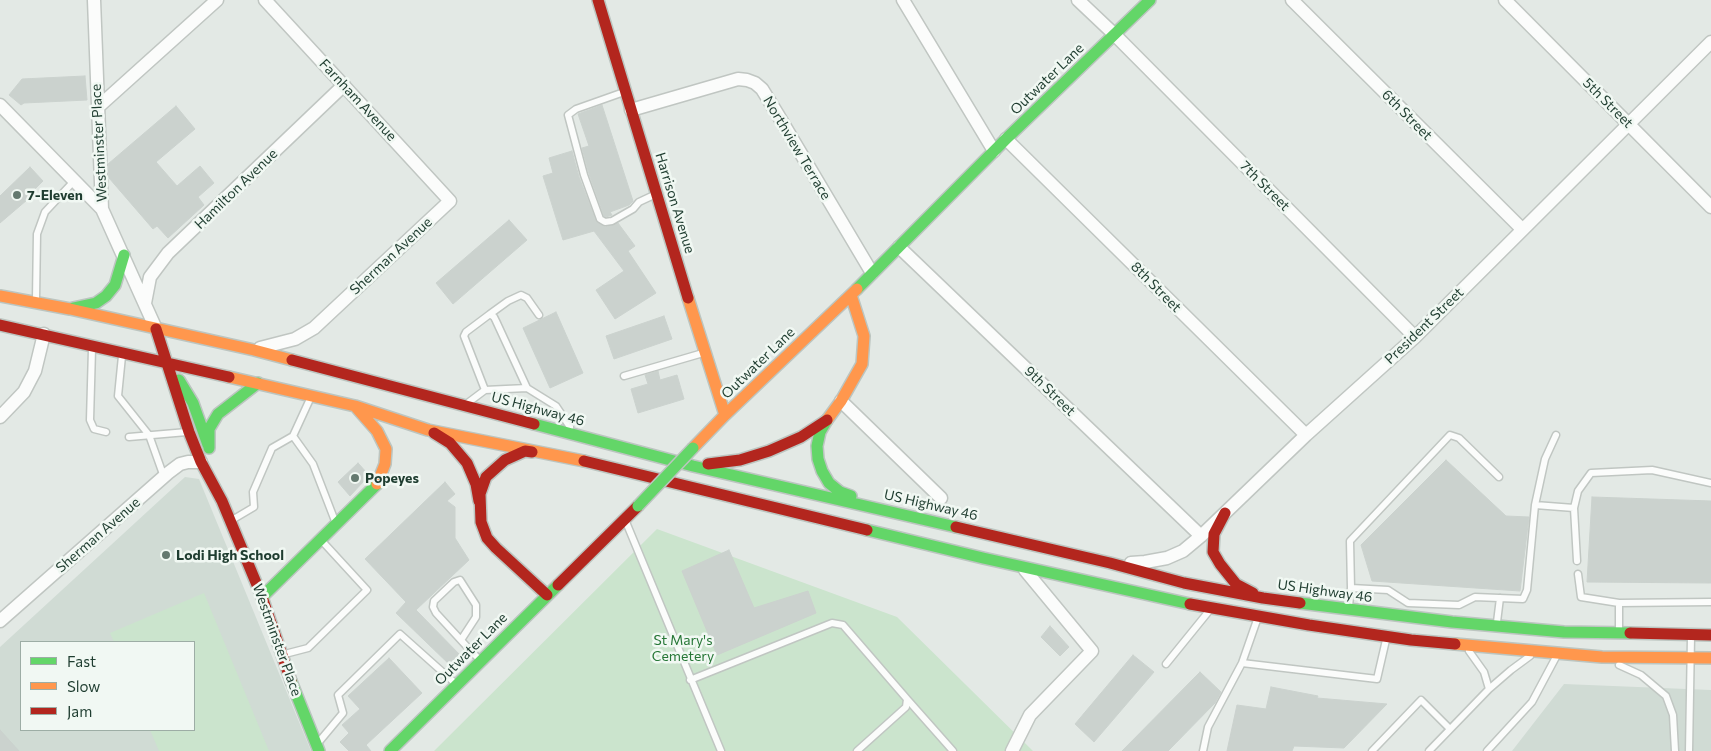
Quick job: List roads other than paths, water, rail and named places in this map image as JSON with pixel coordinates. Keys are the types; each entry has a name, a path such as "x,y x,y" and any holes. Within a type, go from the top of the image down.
{"main road":[{"name":"Harrison Avenue","path":"598,0 704,352 725,415"},
{"name":"Outwater Lane","path":"390,751 638,506 725,415 872,274 1006,139 1150,0"},
{"path":"70,309 96,303 106,296 117,280 124,255"},
{"path":"850,295 864,336 862,364 841,402 820,432 817,446 818,459 829,483 840,492 880,508"},
{"name":"US Highway 46","path":"0,296 70,309 254,350 693,466 880,508 1110,563 1184,583 1262,598 1444,621 1564,632 1711,635"},
{"path":"0,325 355,406 428,430 558,455 1024,568 1164,599 1387,636 1464,645 1602,658 1711,658"},
{"name":"Westminster Place","path":"156,328 189,432 231,521 262,597 281,655 318,748"},
{"name":"Westminster Place","path":"168,363 193,403 209,448 222,501"},
{"path":"209,448 208,430 218,414 258,383"},
{"path":"262,597 377,484 386,464 386,449 377,431 355,406"},
{"path":"693,466 740,460 769,451 801,437 827,420"},
{"path":"428,430 450,443 467,463 476,484 480,504"},
{"path":"547,595 487,538 481,522 481,488 486,477 505,460 525,452 558,455"},
{"path":"1225,513 1214,534 1213,552 1236,584 1262,598"}],"street":[{"name":"Westminster Place","path":"94,0 102,209 156,328"},
{"path":"97,108 217,0"},
{"name":"Farnham Avenue","path":"265,0 450,201"},
{"path":"904,0 994,151"},
{"name":"7th Street","path":"1078,0 1415,337"},
{"name":"6th Street","path":"1292,0 1522,229"},
{"name":"5th Street","path":"1505,0 1711,207"},
{"name":"President Street","path":"1110,563 1145,562 1168,558 1183,551 1201,536 1306,435 1415,337 1711,42"},
{"name":"Northview Terrace","path":"631,110 738,79 755,83 762,90 778,115 872,274"},
{"name":"Hamilton Avenue","path":"145,303 150,277 168,253 344,85"},
{"path":"0,105 102,209"},
{"name":"8th Street","path":"1006,139 1306,435"},
{"name":"Sherman Avenue","path":"254,350 294,339 314,328 450,201"},
{"name":"9th Street","path":"899,247 1201,536"},
{"path":"0,417 24,392 35,371 44,334"},
{"path":"841,402 941,498"},
{"name":"Sherman Avenue","path":"0,621 180,464 202,462"},
{"path":"1012,751 1030,715 1092,651 1024,568"}],"lane":[{"path":"626,92 576,109 568,116 584,174 600,219 605,222 612,221 633,209 639,202 657,194"},
{"path":"36,303 37,234 45,212 74,181"},
{"path":"485,390 464,336 466,332 508,300 521,295 526,298 539,315"},
{"path":"490,314 496,320 527,388 556,406 565,417 574,434"},
{"path":"92,345 90,420 94,429 106,432"},
{"path":"122,352 118,396 149,435 164,477"},
{"path":"624,376 704,352"},
{"path":"465,406 485,390 527,388"},
{"path":"231,521 254,506 253,492 272,448 293,436 311,396"},
{"path":"129,437 189,432"},
{"path":"1349,610 1351,588 1350,541 1450,434 1459,438 1500,477"},
{"path":"1351,588 1388,590 1408,603 1459,605 1475,597 1523,598 1527,590 1535,505 1545,460 1556,434"},
{"path":"293,436 313,464 337,525"},
{"path":"1577,561 1574,508 1578,492 1591,473 1652,470 1711,483"},
{"path":"1535,505 1574,508"},
{"path":"624,519 721,751"},
{"path":"281,655 308,648 367,590 321,540"},
{"path":"1578,574 1581,597 1619,603 1711,602"},
{"path":"461,640 476,618 476,605 460,580 454,582 434,602 433,607 436,613 461,640 481,661"},
{"path":"1497,626 1500,598"},
{"path":"1619,603 1619,633"},
{"path":"1444,621 1446,604"},
{"path":"1166,664 1211,608"},
{"path":"1203,751 1208,727 1242,663 1258,616"},
{"path":"690,680 832,623 843,625 953,751"},
{"path":"318,748 343,713 338,695 400,634 457,685"},
{"path":"1689,751 1691,635"},
{"path":"1242,663 1377,679 1387,636"},
{"path":"1464,645 1484,672 1489,689"},
{"path":"1429,751 1489,689 1536,652"},
{"path":"1487,751 1532,702 1558,654"},
{"path":"1602,658 1641,675 1666,696 1673,716 1675,751"},
{"path":"857,751 906,707 907,699"},
{"path":"1372,751 1421,700 1450,729"}],"place":[{"name":"7-Eleven","path":"17,195"},
{"name":"Popeyes","path":"355,478"},
{"name":"Lodi High School","path":"166,555"}],"park label":[{"name":"St Mary's Cemetery","path":"683,648"}]}
